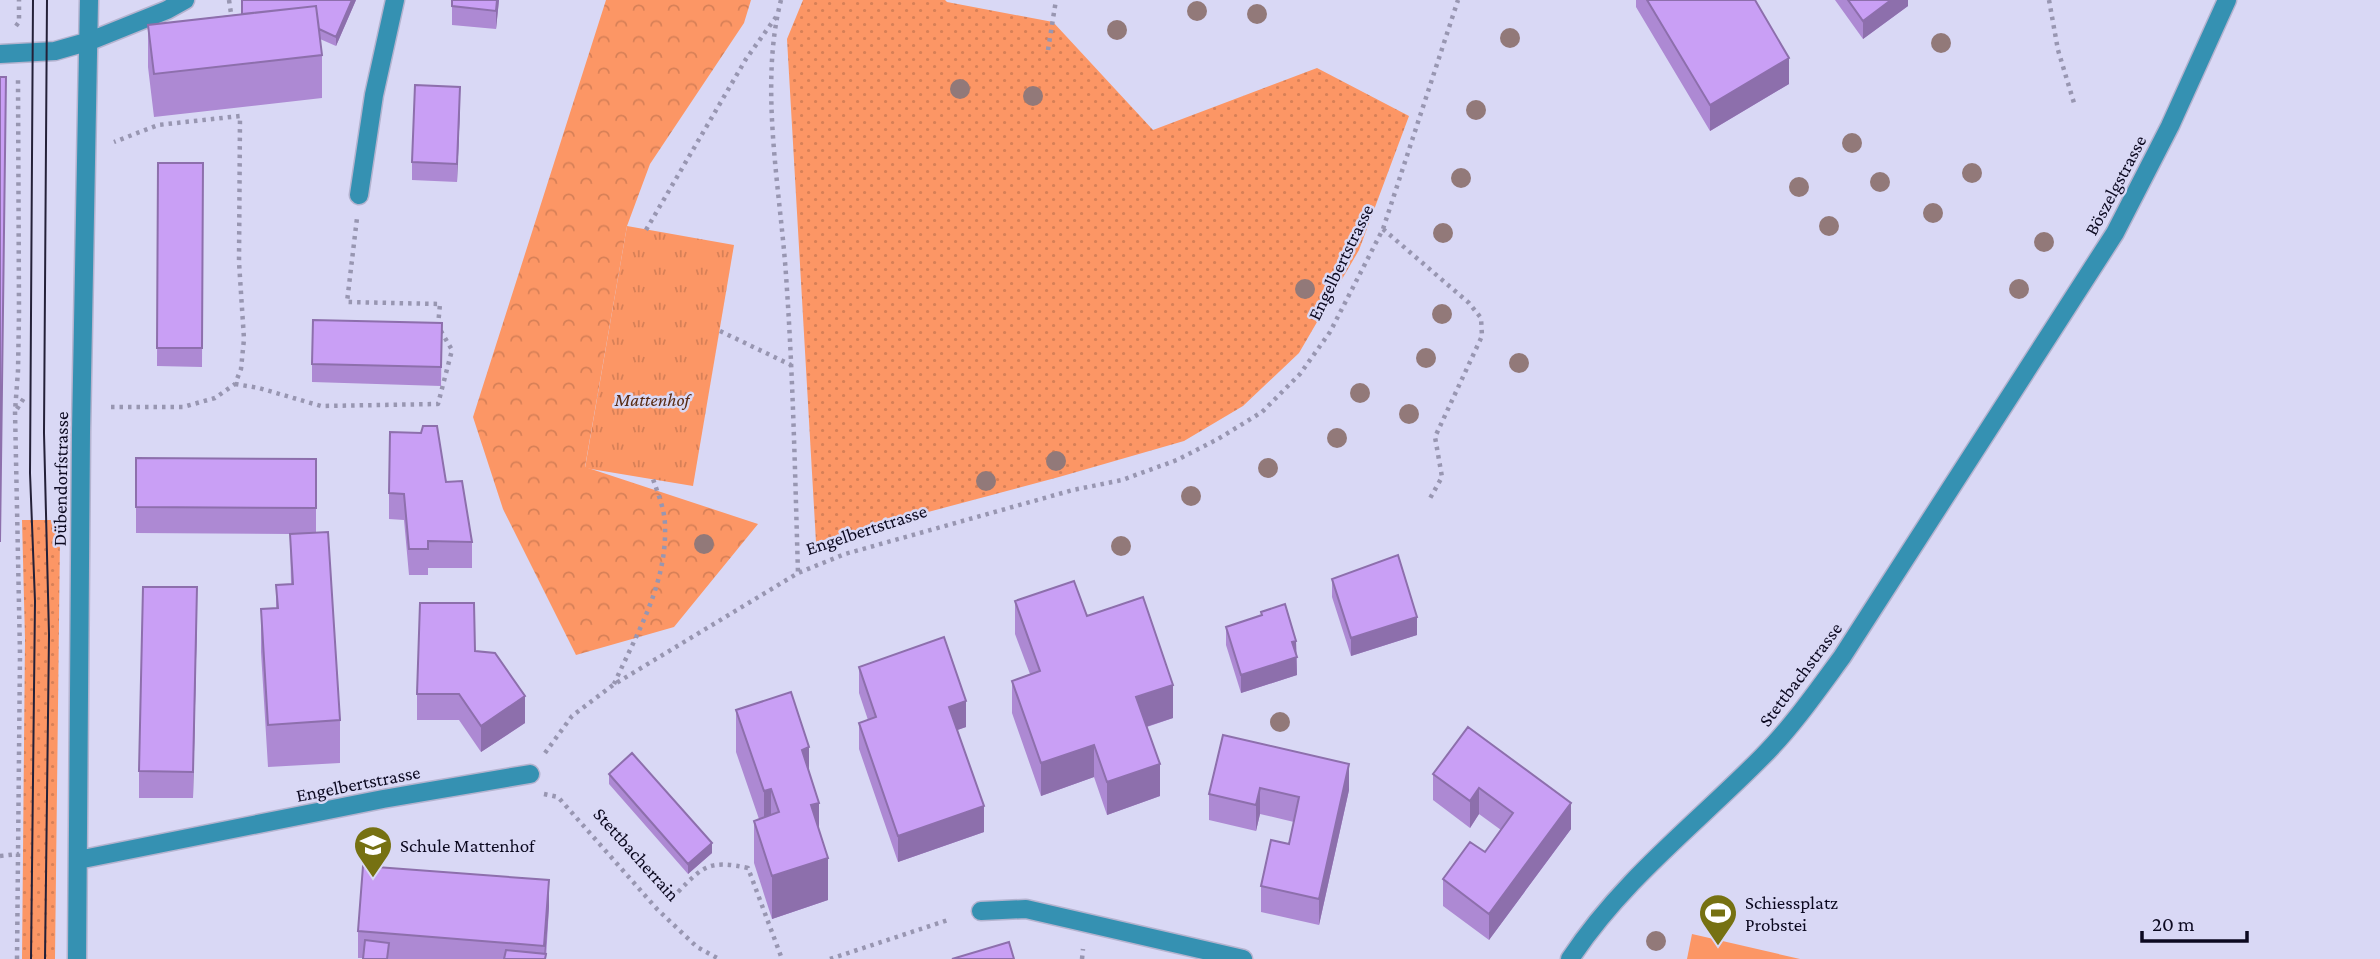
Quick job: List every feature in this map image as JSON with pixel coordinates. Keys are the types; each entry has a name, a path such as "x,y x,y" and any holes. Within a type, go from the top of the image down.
{"street":[{"name":"Dübendorfstrasse","path":"77,959 89,0"},
{"path":"0,54 55,51 90,41 185,0"},
{"path":"359,195 374,95 395,0"},
{"name":"Böszelgstrasse","path":"2022,380 2115,233 2170,127 2227,0"},
{"name":"Stettbachstrasse","path":"1570,959 1592,926 1619,894 1765,755 1805,709 1842,657 2022,380"},
{"name":"Engelbertstrasse","path":"78,860 383,799 530,774"},
{"path":"981,911 1026,909 1243,959"}],"path":[{"path":"11,31 19,22 19,0"},
{"path":"229,0 233,21"},
{"path":"781,0 776,16 770,88 791,365 798,573"},
{"path":"1048,50 1056,0"},
{"name":"Engelbertstrasse","path":"530,774 572,716 613,685 798,573 845,554 1073,490 1122,480 1177,460 1262,412 1300,374 1330,332 1383,229 1458,0"},
{"path":"2049,0 2058,50 2074,103"},
{"path":"646,230 746,59 776,16"},
{"path":"11,76 19,80 20,94 18,371 15,411 20,654 17,959"},
{"path":"111,407 183,407 215,398 235,384 241,369 244,339 239,261 240,116 158,125 114,142"},
{"path":"235,384 321,406 438,404 452,350 438,326 440,304 347,302 359,195"},
{"path":"1383,229 1469,303 1481,318 1482,336 1435,437 1442,477 1428,502"},
{"path":"720,331 791,365"},
{"path":"15,411 24,398"},
{"path":"613,685 655,595 662,569 665,526 653,479"},
{"name":"Stettbacherrain","path":"530,774 543,794 558,797 681,933 697,947 719,959"},
{"path":"0,856 19,854"},
{"path":"678,892 709,865 729,864 748,868 782,959"},
{"path":"830,959 948,919"}],"green space":[{"path":"606,0 751,0 744,23 650,164 627,226 585,467 758,524 674,627 576,655 503,509 473,417"},
{"path":"803,0 945,0 1053,22 1153,130 1317,68 1409,116 1359,250 1299,353 1243,406 1184,441 816,542 787,39"},
{"name":"Mattenhof","path":"627,226 734,245 693,486 585,468"},
{"path":"22,520 52,520 60,537 55,959 22,959 25,639"},
{"name":"Schiessplatz Probstei","path":"1692,934 1800,959 1687,959"}],"building":[{"path":"242,0 352,0 336,37 319,29 316,6 242,14"},
{"path":"452,0 497,0 496,11 452,6"},
{"path":"1647,0 1755,0 1789,58 1710,105"},
{"path":"1848,0 1891,0 1863,21"},
{"path":"316,6 322,55 154,74 148,25"},
{"path":"0,77 6,77 0,542"},
{"path":"415,85 460,87 457,164 412,162"},
{"path":"158,163 203,163 202,348 157,348"},
{"path":"313,320 442,323 441,367 312,364"},
{"path":"423,426 437,426 446,482 462,481 472,542 428,541 428,549 409,549 404,494 389,493 390,432 421,433"},
{"path":"136,458 316,459 316,508 136,507"},
{"path":"328,532 340,720 268,725 261,609 278,608 276,585 293,584 290,534"},
{"path":"1398,555 1417,617 1351,638 1332,579"},
{"path":"1074,581 1087,616 1143,597 1173,685 1136,697 1160,764 1107,782 1094,745 1041,763 1012,681 1040,671 1015,601"},
{"path":"143,587 197,587 193,772 139,771"},
{"path":"420,603 474,603 475,651 495,653 525,696 481,726 459,694 417,694"},
{"path":"1285,604 1296,641 1292,642 1297,657 1241,675 1226,627"},
{"path":"944,637 966,701 949,707 984,806 898,836 859,723 876,717 859,667"},
{"path":"791,692 809,747 802,750 819,803 811,805 828,858 772,876 754,821 779,812 771,789 764,791 736,710"},
{"path":"1468,727 1571,803 1489,914 1443,879 1470,842 1485,852 1513,813 1479,788 1470,801 1433,774"},
{"path":"1223,735 1349,764 1319,899 1261,886 1271,840 1289,844 1299,797 1260,788 1256,805 1209,794"},
{"path":"632,753 712,843 688,864 609,774"},
{"path":"363,866 549,880 544,946 358,931"},
{"path":"365,940 389,943 387,959 363,959"},
{"path":"1009,942 1014,959 952,959"},
{"path":"506,950 546,954 545,959 504,959"}],"tram line":[{"path":"31,959 35,601 30,473 33,0"},
{"path":"45,959 49,635 44,433 47,0"}],"place":[{"name":"Schule Mattenhof","path":"373,879"},
{"name":"Schiessplatz Probstei","path":"1718,947"}]}
